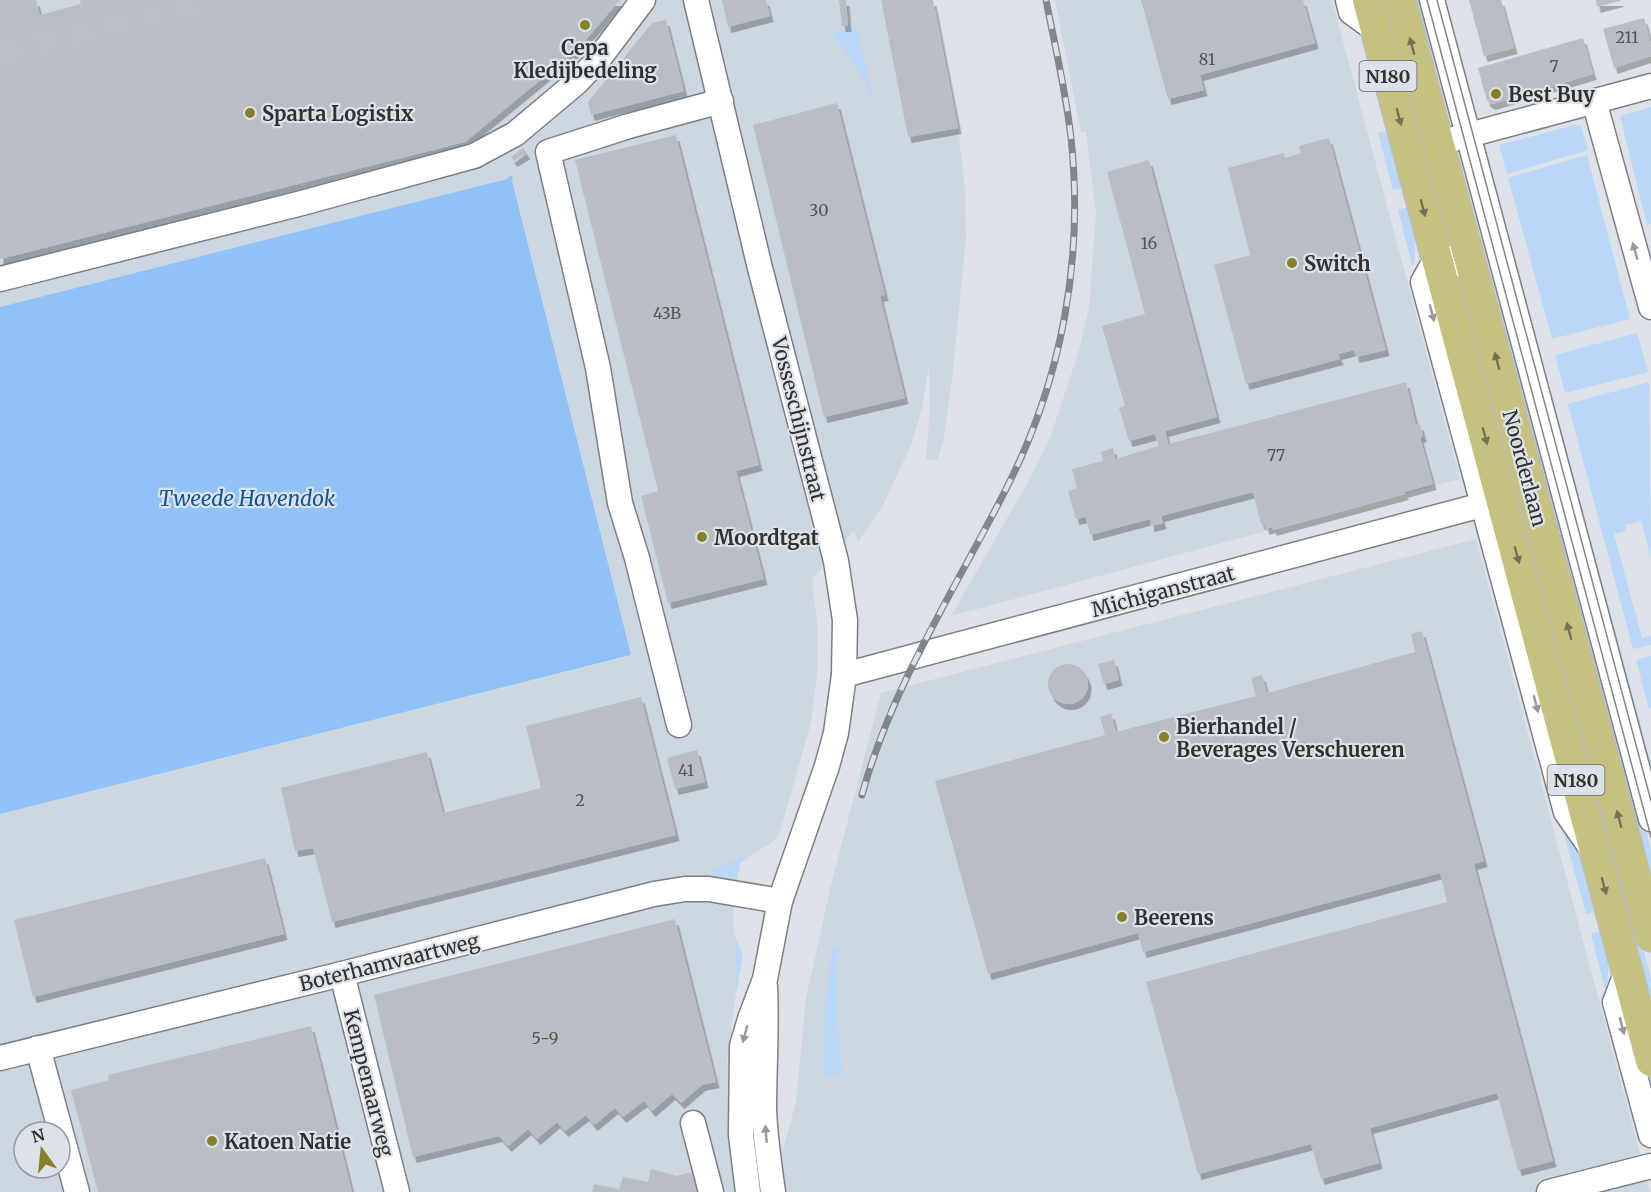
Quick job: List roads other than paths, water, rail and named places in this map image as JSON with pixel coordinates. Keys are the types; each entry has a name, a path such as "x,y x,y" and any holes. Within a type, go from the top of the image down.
{"main road":[{"name":"Noorderlaan","path":"1368,0 1651,1061"},
{"name":"Noorderlaan","path":"1400,0 1651,936"}],"street":[{"path":"0,279 302,203 474,156 515,134 577,82 597,61 643,0"},
{"name":"Vosseschijnstraat","path":"696,0 760,268 836,561 845,620 841,709 827,766 780,901 765,979 742,1046 740,1116 749,1186"},
{"path":"1348,0 1351,12 1376,30"},
{"path":"1432,0 1651,819"},
{"path":"1408,151 1651,86"},
{"path":"679,725 638,558 620,503 598,368 549,152 629,126 721,101"},
{"path":"1594,101 1651,307"},
{"path":"1437,259 1447,258 1473,270"},
{"name":"Noorderlaan","path":"1437,259 1424,282 1482,506 1566,812 1594,852"},
{"name":"Michiganstraat","path":"844,675 1482,506"},
{"name":"Boterhamvaartweg","path":"0,1058 654,894 709,889 780,901"},
{"path":"1627,971 1615,1002 1651,1135"},
{"name":"Kempenaarweg","path":"342,974 397,1192"},
{"name":"Vosseschijnstraat","path":"765,979 767,1029 764,1108 773,1192"},
{"path":"38,1048 77,1192"},
{"path":"693,1123 711,1192"},
{"path":"1549,1192 1625,1183 1651,1166"}],"water":[{"name":"Tweede Havendok","path":"510,175 513,177 512,181 631,655 0,814 0,307 507,179"}],"tunnel":[{"path":"0,54 212,0"}],"tram line":[{"path":"1427,0 1651,837"},
{"path":"1437,0 1651,801"}],"railway":[{"path":"862,795 874,755 907,677 1006,489 1025,448 1042,405 1055,362 1071,273 1074,183 1066,104 1046,0"}],"place":[{"name":"Cepa Kledijbedeling","path":"585,25"},
{"name":"Best Buy","path":"1496,94"},
{"name":"Sparta Logistix","path":"250,113"},
{"name":"Switch","path":"1292,263"},
{"name":"Moordtgat","path":"702,537"},
{"name":"Bierhandel / Beverages Verschueren","path":"1164,737"},
{"name":"Beerens","path":"1122,917"},
{"name":"Katoen Natie","path":"212,1141"}]}
